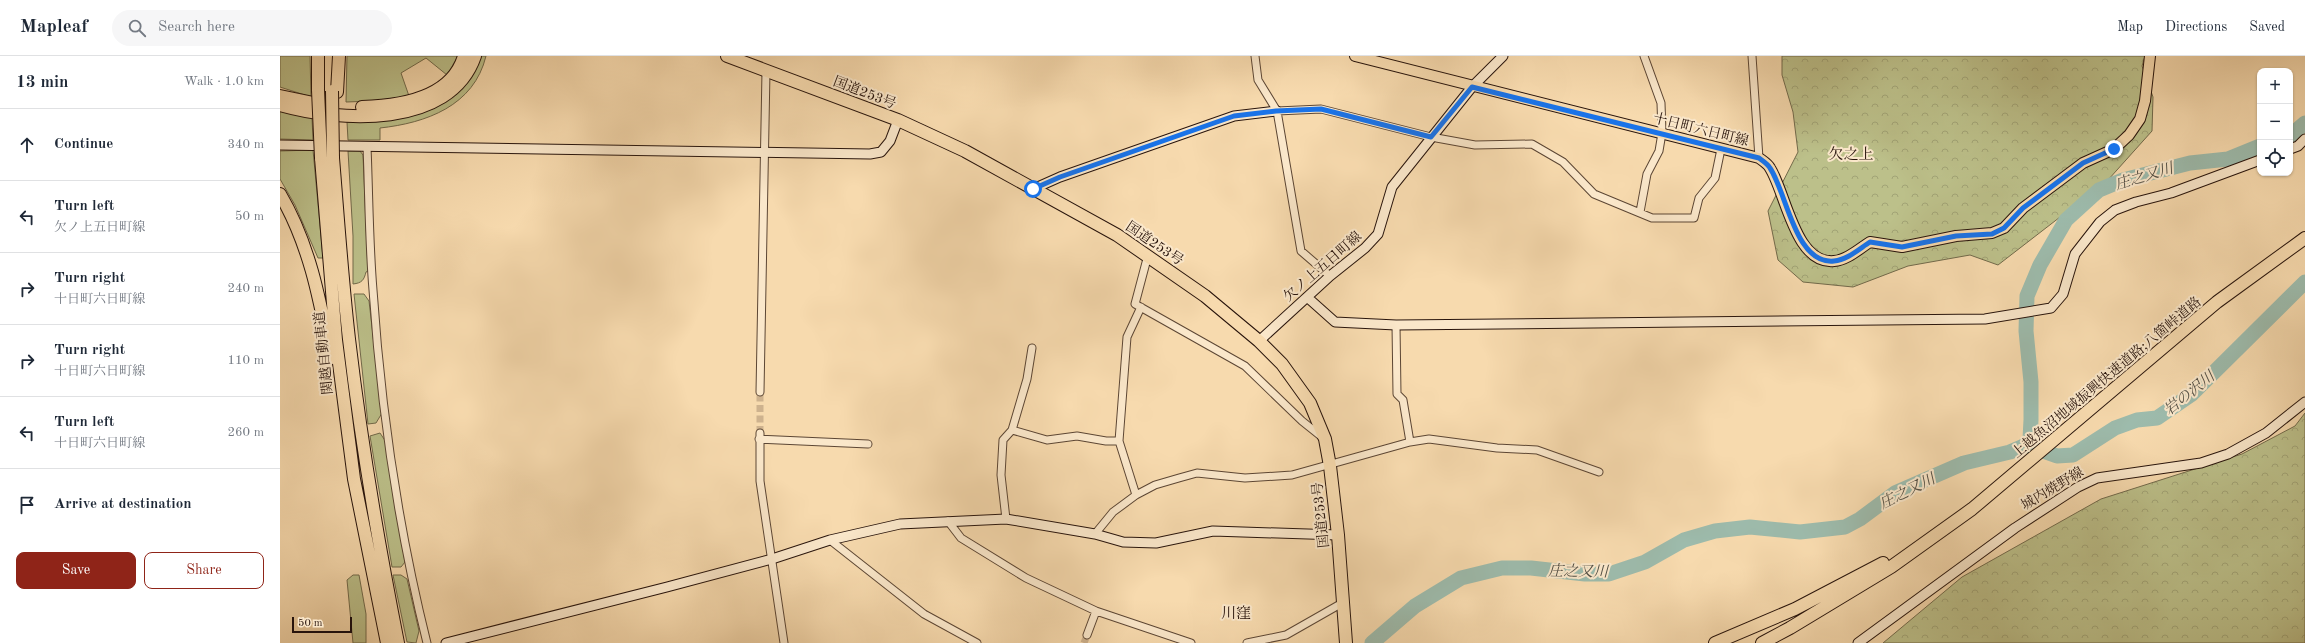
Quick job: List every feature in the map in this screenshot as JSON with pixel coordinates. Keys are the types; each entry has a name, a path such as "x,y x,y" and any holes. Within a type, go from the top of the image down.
{"highway":[{"name":"関越自動車道","path":"318,56 321,158 336,340 354,479 387,643"},
{"name":"関越自動車道","path":"331,56 342,266 349,338 368,480 398,643"},
{"path":"334,92 339,56"},
{"path":"280,96 308,103 348,107 398,104 424,96 444,85 455,72 464,56"},
{"path":"280,105 307,111 348,116 408,111 433,103 455,87 470,69 475,56"},
{"name":"国道253号","path":"727,56 898,120 946,141 1117,235 1148,255 1205,296 1259,341 1282,364 1306,397 1325,439 1330,466 1338,535 1346,640"},
{"path":"280,194 296,225 314,276 354,479"},
{"name":"上越魚沼地域振興快速道路;八箇峠道路","path":"1928,539 1972,509 2026,465 2217,302 2305,238"},
{"path":"1715,643 1795,610 1928,539"},
{"path":"1762,643 1879,574 1928,539"}],"main road":[{"name":"十日町六日町線","path":"1356,56 1472,87 1759,158 1770,166 1798,236 1809,251 1822,260 1835,261 1848,256 1870,242 1902,247 1956,236 1992,234 2004,228 2023,208 2083,163 2114,149 2129,135 2140,119 2145,101 2150,56"}],"street":[{"path":"1255,56 1258,80 1276,111 1301,251 1330,276"},
{"name":"欠ノ上五日町線","path":"1259,341 1330,276 1365,248 1378,234 1392,187 1472,87 1503,56"},
{"path":"1640,212 1647,174 1659,151 1662,133 1661,103 1644,56"},
{"path":"1752,56 1759,158"},
{"path":"760,392 766,71"},
{"path":"1033,189 1060,177 1234,116 1276,111 1321,109 1431,137 1475,145 1532,144 1563,162 1594,194 1652,218 1694,218 1699,198 1716,178 1720,149"},
{"path":"280,145 636,149 765,153 870,154 881,152 890,141 898,120"},
{"path":"2293,148 2298,146 2305,139"},
{"path":"367,147 372,289 386,429 409,572 427,643"},
{"path":"1307,297 1335,322 1396,325 1985,319 2051,308 2063,294 2075,254 2089,234 2100,222 2115,210 2136,202 2177,191 2257,161"},
{"path":"1148,255 1135,304 1245,366 1302,421 1325,439"},
{"path":"1136,495 1119,441 1127,337 1141,308"},
{"path":"1396,325 1397,394 1404,400 1410,442"},
{"path":"1006,519 1001,475 1003,440 1012,430 1027,379 1032,348"},
{"name":"城内焼野線","path":"1858,643 2009,532 2078,487 2097,478 2194,464 2228,454 2266,433 2305,402"},
{"path":"1012,430 1046,440 1077,436 1106,441 1119,441"},
{"path":"784,643 760,481 760,436 868,444"},
{"path":"1095,534 1114,512 1136,495 1155,485 1197,473 1245,478 1292,475 1330,466 1410,442 1429,439 1497,448 1537,450 1599,472"},
{"path":"446,643 772,559 830,540 900,524 1006,519 1095,534 1123,542 1156,543 1213,531 1338,535"},
{"path":"948,521 961,538 1026,578 1096,611 1191,643"},
{"path":"830,540 924,614 977,643"},
{"path":"1247,643 1286,635 1344,602"},
{"path":"1087,635 1096,611"}],"green space":[{"path":"280,56 310,56 311,97 280,87"},
{"path":"347,56 458,56 447,75 426,58 401,73 409,96 374,101 346,102"},
{"path":"480,56 486,56 480,73 471,88 446,109 414,122 380,128 380,140 348,140 347,122 407,116 444,102 459,91 471,76"},
{"path":"1782,56 2145,56 2142,66 2153,97 2152,131 2108,180 1998,265 1970,255 1908,266 1853,287 1803,282 1778,260 1768,211 1798,152 1793,112 1782,75"},
{"path":"280,111 312,118 313,140 280,139"},
{"path":"313,150 323,258 318,258 295,205 280,179 280,151"},
{"path":"348,151 360,151 363,155 368,271 366,272 362,281 353,284 353,236"},
{"path":"354,294 364,294 369,301 382,413 376,423 368,424"},
{"path":"2305,413 2305,643 1883,643 1962,577 2101,499 2242,454 2295,426"},
{"path":"380,433 386,442 405,562 401,567 392,567 370,436"},
{"path":"353,575 359,575 366,614 366,643 353,643 347,580"},
{"path":"393,575 401,575 407,579 419,631 416,643 407,642"}],"waterway":[{"name":"庄之又川","path":"2293,133 2305,123"},
{"name":"庄之又川","path":"1372,643 1415,606 1461,578 1502,568 1531,568 1585,574 1609,574 1645,562 1684,540 1715,531 1750,527 1800,532 1845,527 1860,519 1895,493 1964,463 2010,452 2024,446 2030,439 2031,420 2031,382 2026,331 2027,296 2040,265 2066,220 2099,190 2123,180 2190,163 2228,159 2257,147"},
{"name":"岩の沢川","path":"2029,446 2057,456 2073,455 2115,428 2137,420 2157,418 2192,394 2305,282"}],"tunnel":[{"path":"760,392 760,433"},
{"path":"1084,643 1087,635"}],"district":[{"name":"欠之上","path":"1851,154"},
{"name":"川窪","path":"1236,613"}],"route":[{"path":"1033,189 1060,177 1234,116 1276,111 1321,109 1431,137 1472,87 1759,158 1770,166 1798,236 1809,251 1822,260 1835,261 1848,256 1870,242 1902,247 1956,236 1992,234 2004,228 2023,208 2083,163 2114,149"}]}
